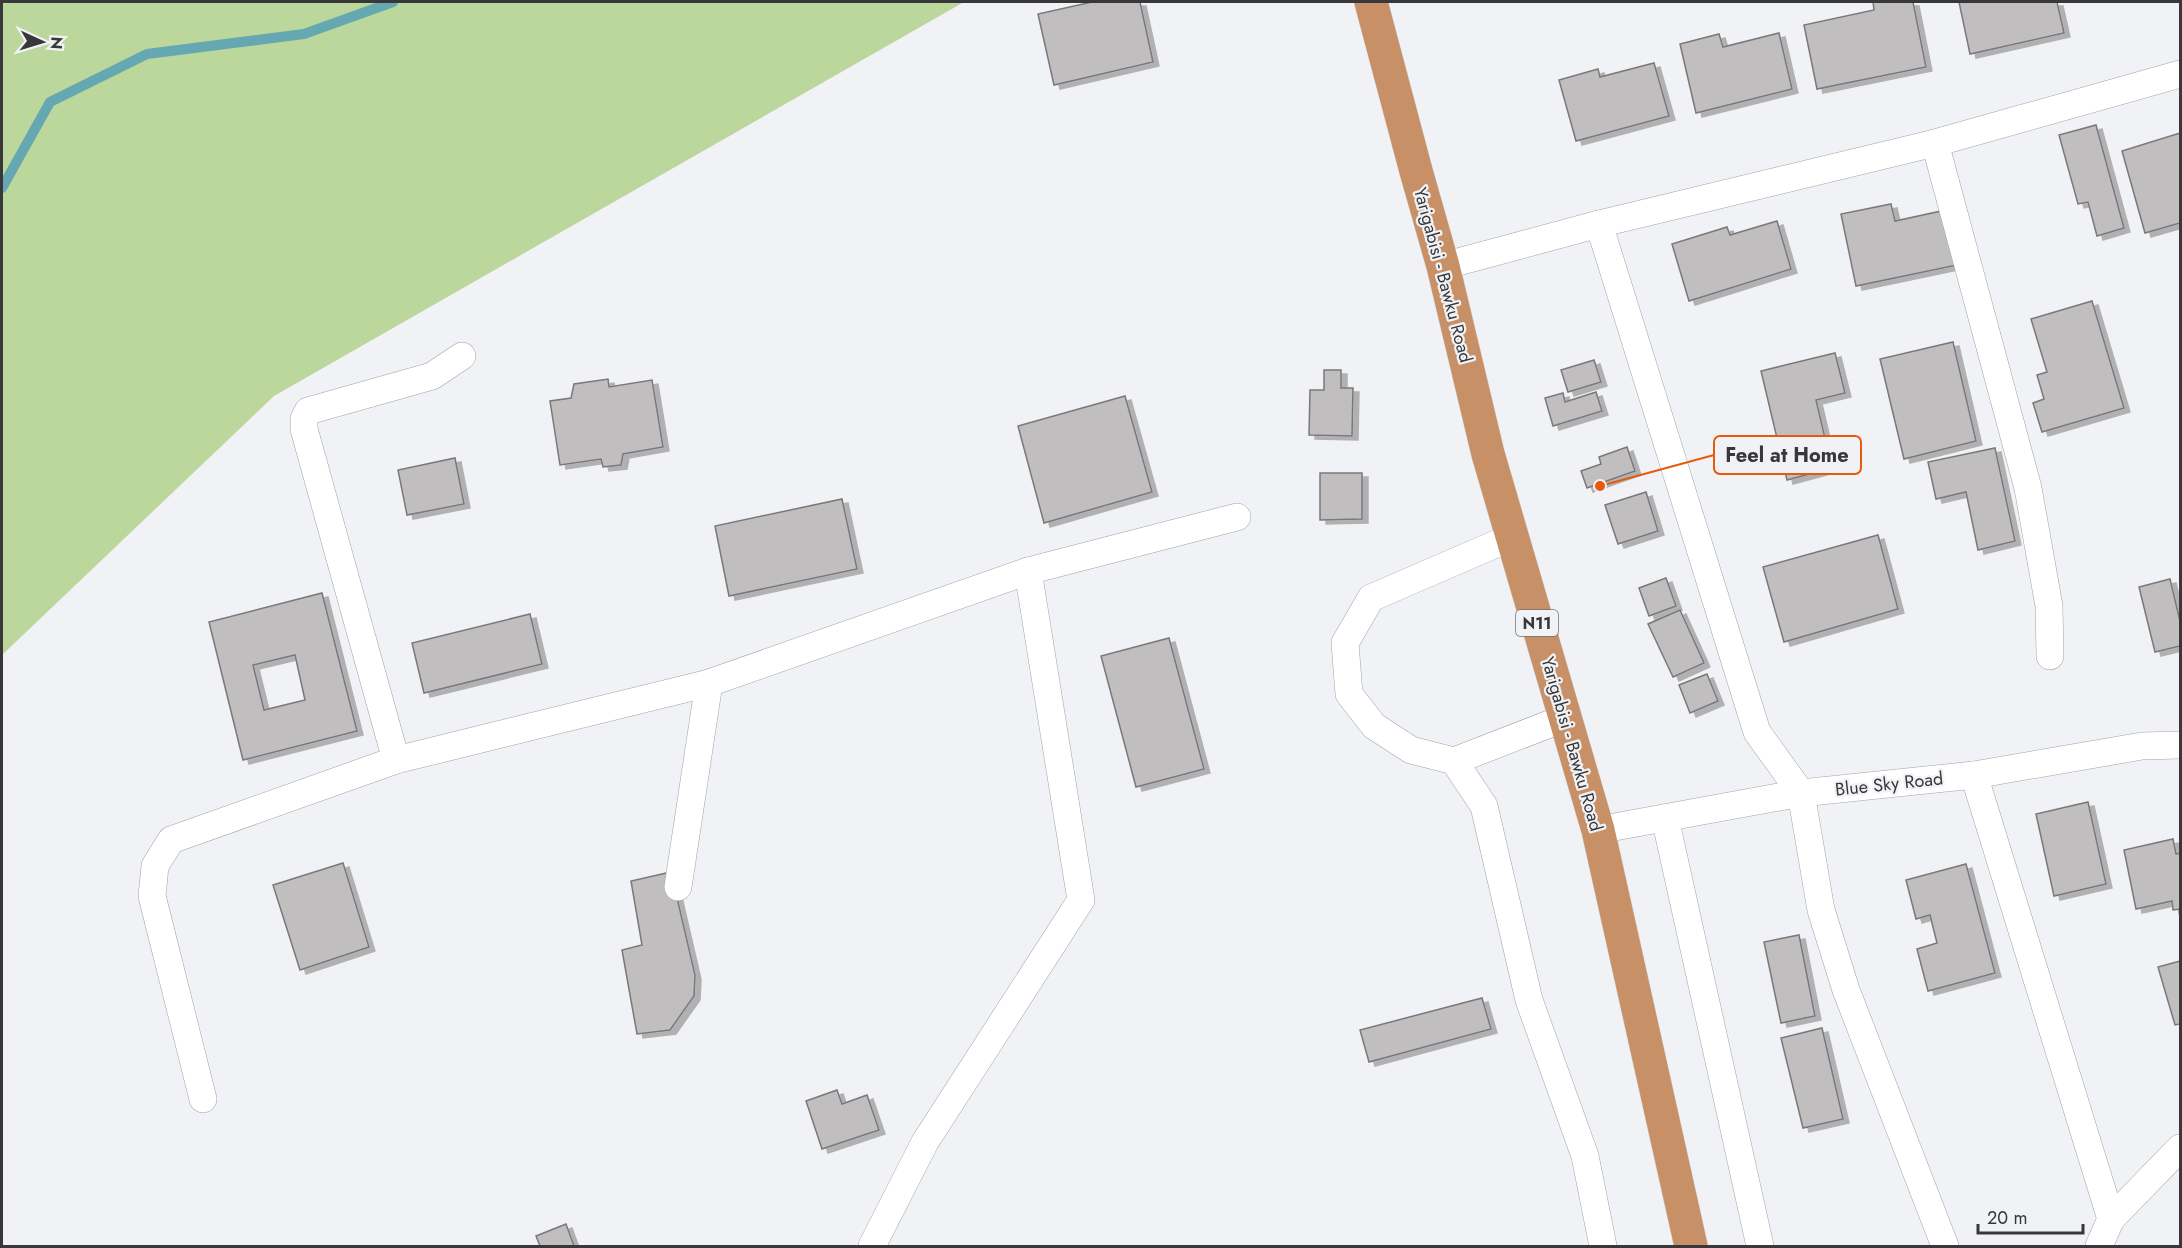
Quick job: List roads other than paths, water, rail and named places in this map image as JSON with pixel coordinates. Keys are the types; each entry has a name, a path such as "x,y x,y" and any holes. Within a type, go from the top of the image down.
{"highway":[{"name":"Yarigabisi - Bawku Road","path":"1371,2 1443,266 1488,454 1598,830 1691,1246"}],"street":[{"path":"1443,266 1599,224 1935,143 2181,74"},
{"path":"1935,143 2028,488 2049,606 2050,656"},
{"path":"1599,224 1757,732 1802,793 1821,910 1846,990 1945,1246"},
{"path":"396,760 304,429 304,419 308,411 432,376 462,356"},
{"path":"203,1099 152,896 154,866 171,840 396,760 709,683 1028,571 1238,517"},
{"path":"1512,537 1371,598 1345,642 1349,694 1374,726 1411,750 1454,762 1565,718"},
{"path":"872,1246 925,1142 1081,900 1028,571"},
{"path":"678,887 709,683"},
{"name":"Blue Sky Road","path":"1598,830 1802,793 1974,776 2142,746 2181,745"},
{"path":"1454,762 1484,806 1529,1000 1585,1156 1603,1246"},
{"path":"1974,776 2111,1219"},
{"path":"1665,818 1760,1246"},
{"path":"2099,1246 2111,1219 2181,1148"}],"waterway":[{"path":"2,188 50,102 147,54 304,34 393,2"}],"place":[{"name":"Feel at Home","path":"1600,486"}]}
